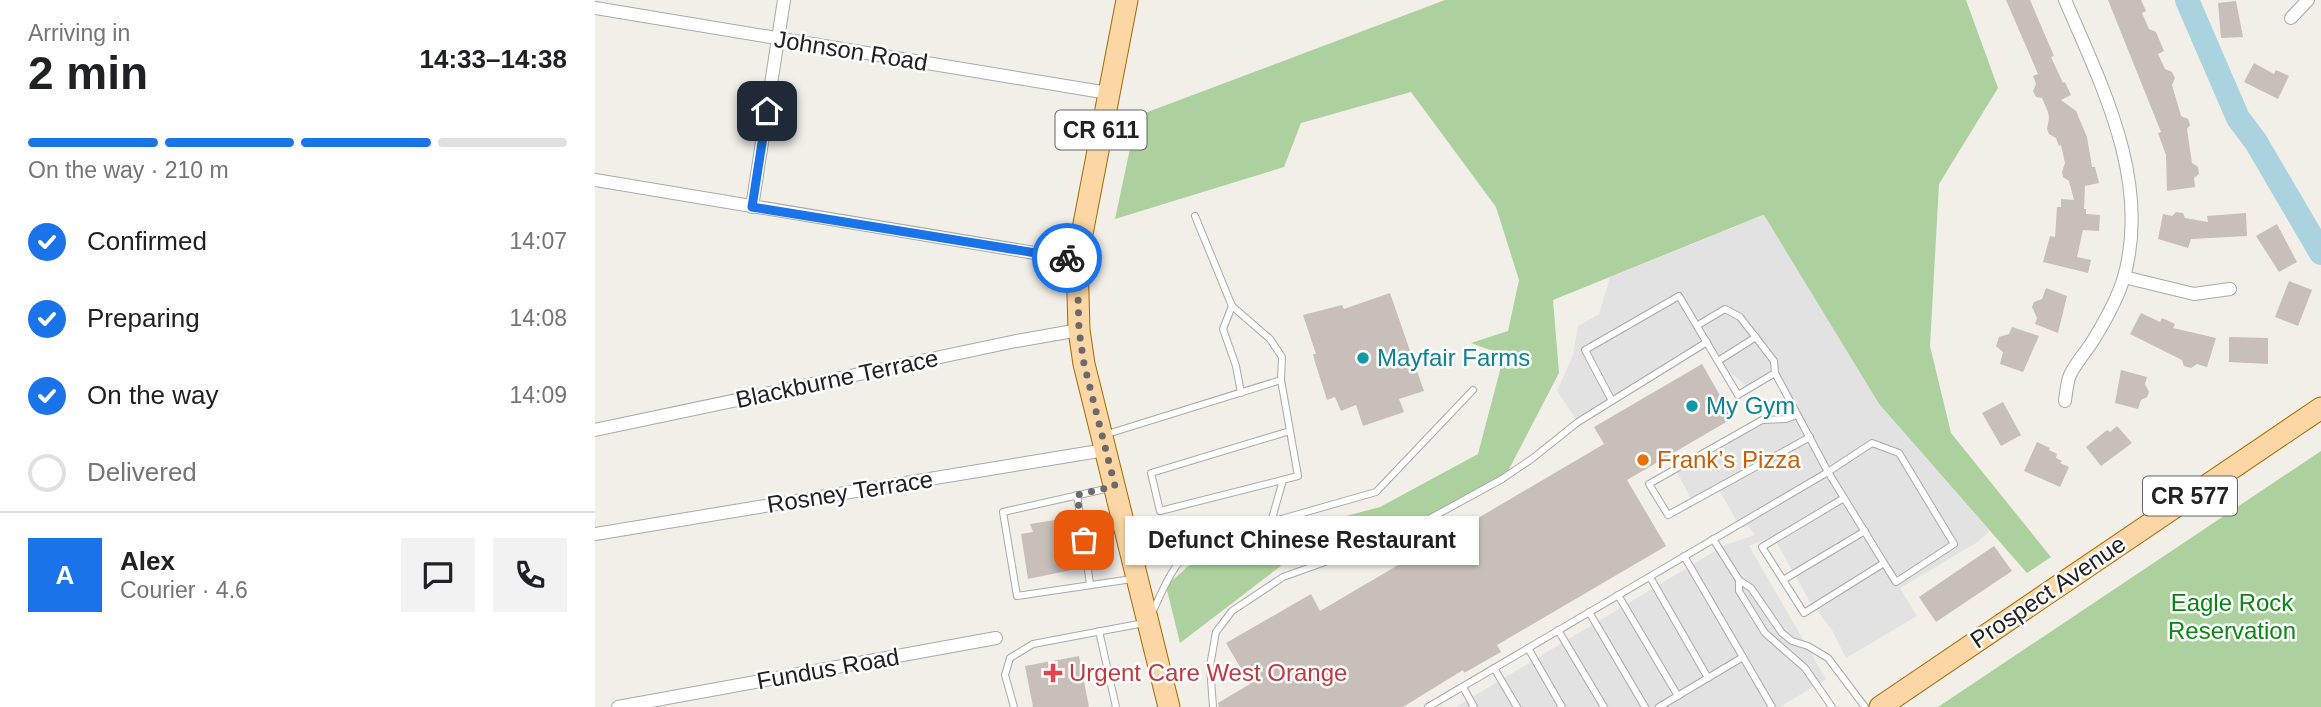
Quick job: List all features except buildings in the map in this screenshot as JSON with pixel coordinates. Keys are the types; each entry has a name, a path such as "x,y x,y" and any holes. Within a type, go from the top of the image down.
{"main road":[{"name":"CR 611","path":"1126,0 1077,260 1079,330 1084,364 1169,707"},
{"name":"Prospect Avenue","path":"1880,707 2321,408"}],"street":[{"path":"752,207 784,0"},
{"path":"2065,0 2123,148 2131,215 2124,277 2094,340 2069,376 2065,401"},
{"path":"2291,18 2308,0"},
{"name":"Johnson Road","path":"595,8 1108,93"},
{"path":"595,180 1077,260"},
{"path":"2124,277 2194,294 2230,289"},
{"name":"Blackburne Terrace","path":"595,430 1079,330"},
{"name":"Rosney Terrace","path":"595,534 1103,443"},
{"name":"Fundus Road","path":"618,707 996,638"}],"lane":[{"path":"1195,216 1231,306 1270,339 1282,357 1281,380 1298,476 1160,511 1151,473 1290,431"},
{"path":"1612,401 1585,350 1679,296 1738,395 1775,373"},
{"path":"1231,306 1223,329 1236,366 1241,393"},
{"path":"1429,707 1440,704 1494,668 1828,472 1872,443 1899,453 1954,544 1896,582 1828,472 1775,373 1774,361 1756,337 1740,317 1725,309 1697,326"},
{"path":"1718,361 1756,337"},
{"path":"1213,707 1210,666 1216,632 1232,611 1283,577 1398,536 1502,479 1578,422 1707,342"},
{"path":"1103,443 1281,380"},
{"path":"1131,553 1192,550 1271,522 1376,492 1473,390"},
{"path":"1797,415 1786,419 1762,420 1649,484 1668,515 1810,437"},
{"path":"1271,522 1283,480"},
{"path":"1115,486 1003,512 1017,596 1137,579"},
{"path":"1077,495 1090,584"},
{"path":"1844,498 1762,547 1804,613 1884,563"},
{"path":"1783,580 1864,531"},
{"path":"1713,539 1739,580 1751,588 1782,633 1792,641 1808,646 1828,658 1865,707"},
{"path":"1014,707 1005,675 1010,657 1033,644 1149,622 1173,570 1192,550"},
{"path":"1684,556 1772,707"},
{"path":"1650,577 1708,678"},
{"path":"1739,580 1739,592 1765,633 1805,668 1832,707"},
{"path":"1618,595 1678,696"},
{"path":"1589,611 1645,707"},
{"path":"1558,630 1604,707"},
{"path":"1099,631 1116,707"},
{"path":"1528,648 1562,707"},
{"path":"1659,707 1743,657"},
{"path":"1494,668 1517,707"},
{"path":"1463,687 1474,707"}],"green space":[{"path":"1445,0 1966,0 1998,88 1939,184 1930,346 1951,433 2051,557 2027,573 1879,404 1763,215 1553,300 1559,373 1507,473 1404,533 1282,565 1180,643 1166,586 1202,554 1380,507 1478,454 1504,355 1471,343 1508,331 1519,280 1496,207 1411,92 1301,123 1284,167 1115,219 1137,116"},
{"name":"Eagle Rock Reservation","path":"2321,451 2321,707 1938,707"}],"shaded area":[{"path":"1764,215 1879,404 1990,531 1976,543 1900,588 1917,616 1846,658 1832,630 1809,600 1773,536 1749,546 1826,679 1780,707 1456,707 1725,545 1755,535 1748,526 1740,527 1718,488 1693,502 1675,469 1762,420 1797,415 1775,373 1750,389 1717,361 1709,347 1578,422 1557,391 1573,355 1578,326 1599,314 1610,277"}],"waterway":[{"path":"2187,0 2238,118 2256,142 2321,253"}],"way so far":[{"path":"1067,258 1077,260 1079,330 1084,364 1115,486 1077,495 1084,540"}],"place":[{"name":"Mayfair Farms","path":"1363,358"},
{"name":"My Gym","path":"1692,406"},
{"name":"Frank’s Pizza","path":"1643,460"},
{"name":"Defunct Chinese Restaurant","path":"1084,540"},
{"name":"Urgent Care West Orange","path":"1053,673"}],"route":[{"path":"767,111 752,207 1067,258"}]}
